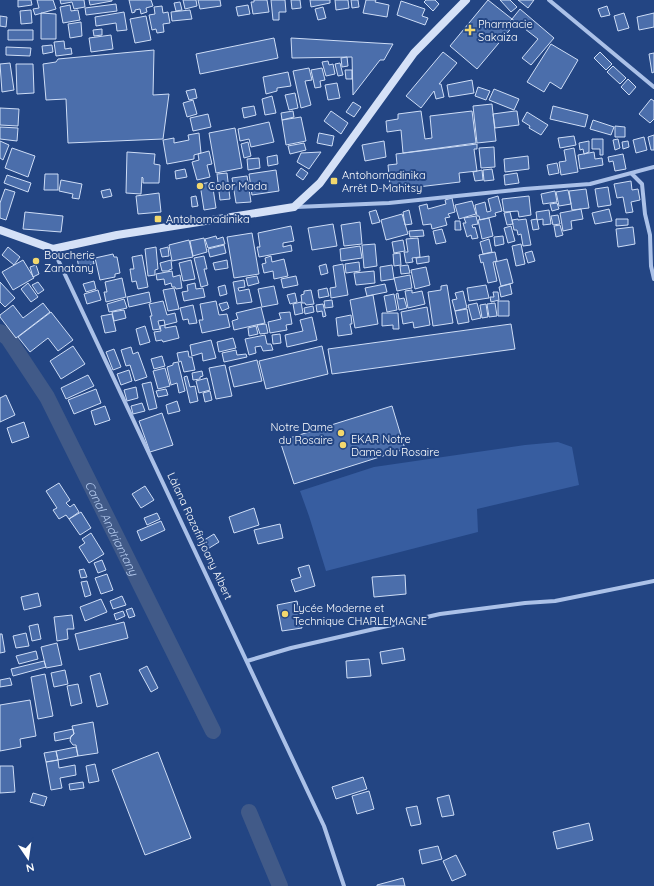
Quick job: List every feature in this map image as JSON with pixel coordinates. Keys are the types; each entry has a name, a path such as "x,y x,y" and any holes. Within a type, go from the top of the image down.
{"street":[{"path":"294,207 320,184 414,53 466,0"},
{"path":"549,0 654,87"},
{"path":"0,230 53,249 117,235 294,207 389,203 524,189 590,184 654,167"},
{"path":"631,173 642,184 645,214 650,235 651,266 654,279"},
{"name":"Làlana Razafinjoany Albert","path":"53,249 324,826 344,886"},
{"path":"247,661 292,648 440,614 525,603 555,601 654,581"}],"shaded area":[{"path":"558,442 572,447 579,485 477,509 478,532 326,571 300,491 374,467 525,445"}],"building":[{"path":"18,0 31,0 32,5 18,7"},
{"path":"37,0 53,0 56,9 35,15 33,9 39,8"},
{"path":"60,0 84,0 85,7 74,9 72,2 61,4"},
{"path":"89,0 112,0 112,1 90,5"},
{"path":"129,0 151,0 153,6 146,8 147,12 141,14 140,9 135,10 135,12 132,13"},
{"path":"183,0 196,0 197,6 185,9"},
{"path":"198,0 220,0 221,6 200,9"},
{"path":"254,0 267,0 269,12 253,14 251,2 254,2"},
{"path":"271,0 285,0 286,12 279,12 279,20 273,20"},
{"path":"291,0 300,0 301,8 292,9"},
{"path":"310,0 330,0 330,3 311,7"},
{"path":"335,0 348,0 349,8 336,10"},
{"path":"351,0 358,0 359,7 352,8"},
{"path":"366,0 376,0 375,2 389,5 387,17 363,13"},
{"path":"426,0 435,0 439,4 433,11 424,2"},
{"path":"488,0 512,19 510,21 514,25 477,69 450,46"},
{"path":"500,0 510,0 517,7 511,12"},
{"path":"518,0 534,0 528,8"},
{"path":"401,1 425,9 422,16 428,18 425,25 397,15"},
{"path":"180,2 182,10 176,11 174,3"},
{"path":"116,4 117,11 86,15 85,8"},
{"path":"70,5 71,11 78,10 80,20 63,23 60,7"},
{"path":"248,5 250,14 238,16 236,7"},
{"path":"162,6 163,13 168,12 170,23 163,24 164,32 157,33 156,29 152,30 149,15 155,14 154,7"},
{"path":"607,6 610,15 601,17 598,9"},
{"path":"323,7 326,18 318,20 315,9"},
{"path":"520,9 554,38 531,65 522,58 538,39 512,19"},
{"path":"31,10 32,23 21,24 20,11"},
{"path":"190,10 192,19 172,21 171,12"},
{"path":"124,12 127,30 117,31 116,23 96,26 95,17"},
{"path":"41,13 56,14 56,39 41,39"},
{"path":"624,13 629,28 618,31 614,16"},
{"path":"654,13 654,27 639,30 637,17"},
{"path":"0,16 7,17 6,27 0,26"},
{"path":"146,16 151,40 135,43 130,19"},
{"path":"81,22 82,36 70,38 68,24"},
{"path":"102,29 102,35 94,36 93,30"},
{"path":"8,30 33,30 33,40 8,40"},
{"path":"111,35 113,49 91,52 89,38"},
{"path":"274,38 278,58 200,74 196,54"},
{"path":"291,38 393,44 384,60 380,60 353,95 352,57 292,58"},
{"path":"64,41 65,49 71,48 72,54 56,56 54,42"},
{"path":"551,44 578,60 561,89 550,82 544,92 527,82"},
{"path":"52,45 53,52 43,54 42,46"},
{"path":"6,47 31,48 30,56 6,55"},
{"path":"154,50 153,95 169,94 163,139 68,143 66,99 46,100 43,64 56,62 58,59"},
{"path":"443,52 457,63 439,84 441,84 444,97 436,99 434,91 421,108 406,96"},
{"path":"600,52 612,64 606,70 594,58"},
{"path":"654,53 654,72 652,73 649,54"},
{"path":"347,57 348,66 342,67 341,58"},
{"path":"328,61 329,65 333,64 335,74 326,76 322,62"},
{"path":"10,63 14,90 2,92 0,64"},
{"path":"340,63 343,75 338,76 335,64"},
{"path":"16,64 33,64 34,93 17,94"},
{"path":"613,66 626,78 620,84 607,72"},
{"path":"309,68 312,80 305,81 311,105 301,108 293,71"},
{"path":"322,68 325,80 320,81 321,87 315,88 311,70"},
{"path":"345,70 352,70 352,79 346,79"},
{"path":"288,72 291,86 277,88 277,91 266,94 263,77"},
{"path":"628,79 636,87 629,95 621,87"},
{"path":"472,80 474,93 449,97 447,85"},
{"path":"337,83 340,98 328,100 325,85"},
{"path":"478,87 490,91 486,100 475,96"},
{"path":"195,89 197,98 189,100 186,91"},
{"path":"494,89 519,99 514,110 489,100"},
{"path":"295,93 298,108 289,110 285,95"},
{"path":"272,96 276,113 265,115 262,99"},
{"path":"651,99 654,101 654,119 650,123 639,114"},
{"path":"193,100 197,114 187,117 183,103"},
{"path":"353,102 361,107 354,117 346,112"},
{"path":"492,104 496,141 477,143 473,106"},
{"path":"254,106 256,115 244,118 242,108"},
{"path":"553,106 588,115 585,127 550,119"},
{"path":"0,108 19,109 18,126 0,125"},
{"path":"293,111 294,117 282,120 281,113"},
{"path":"331,111 348,123 341,134 324,121"},
{"path":"421,111 425,139 432,138 430,116 472,111 476,143 403,153 401,130 387,132 386,121 398,119 398,114"},
{"path":"517,111 519,125 495,128 493,114"},
{"path":"527,112 548,125 541,135 529,128 530,126 522,121"},
{"path":"208,114 211,127 193,131 190,118"},
{"path":"301,117 306,141 286,145 282,120"},
{"path":"593,120 614,127 611,135 590,129"},
{"path":"269,122 274,142 251,147 249,139 240,141 238,129"},
{"path":"615,126 625,127 625,137 615,137"},
{"path":"0,127 18,128 17,141 0,139"},
{"path":"235,128 242,168 216,173 209,133"},
{"path":"199,133 201,153 194,155 194,159 167,164 163,140 174,138 174,143 189,140 188,135"},
{"path":"319,133 334,136 332,146 317,143"},
{"path":"654,135 654,150 651,150 648,137"},
{"path":"574,136 576,145 560,148 558,138"},
{"path":"644,137 647,150 636,153 633,140"},
{"path":"592,139 603,139 603,155 600,155 600,149 592,149"},
{"path":"618,139 620,148 615,150 613,140"},
{"path":"0,141 9,145 3,160 0,158"},
{"path":"384,141 386,157 365,161 362,145"},
{"path":"589,141 589,152 584,154 583,149 580,150 579,143"},
{"path":"628,141 629,147 623,149 622,142"},
{"path":"248,142 251,156 244,158 241,144"},
{"path":"304,143 306,150 290,154 288,146"},
{"path":"477,144 477,149 474,149 477,171 459,173 460,182 401,189 401,187 390,188 388,165 397,164 396,154"},
{"path":"494,147 495,167 481,168 479,148"},
{"path":"12,148 35,156 28,177 5,168"},
{"path":"574,148 578,172 561,175 559,162 566,161 564,150"},
{"path":"209,151 212,164 207,165 210,177 197,180 192,162 199,160 198,154"},
{"path":"127,152 155,154 154,164 160,165 159,183 143,183 142,177 141,194 126,193"},
{"path":"321,152 309,169 297,162 301,153"},
{"path":"594,152 595,159 602,158 603,165 580,169 578,155"},
{"path":"623,154 626,169 615,171 613,161 609,162 608,157"},
{"path":"277,155 278,164 268,166 267,157"},
{"path":"528,156 529,169 505,172 504,159"},
{"path":"259,158 260,168 248,170 247,159"},
{"path":"557,163 559,173 549,175 547,165"},
{"path":"301,168 308,173 303,180 296,175"},
{"path":"185,169 187,177 176,179 175,171"},
{"path":"492,169 494,180 484,181 483,170"},
{"path":"276,170 279,191 252,195 249,174"},
{"path":"482,170 483,180 475,181 473,172"},
{"path":"227,173 230,199 220,200 217,174"},
{"path":"517,173 519,183 505,185 504,175"},
{"path":"45,174 58,174 58,190 44,190"},
{"path":"7,175 31,183 28,192 4,183"},
{"path":"247,176 251,202 236,203 232,178"},
{"path":"61,180 82,184 79,199 72,198 73,194 59,191"},
{"path":"631,181 632,190 638,189 640,200 631,202 633,212 626,213 623,197 617,198 614,184"},
{"path":"212,182 216,208 204,210 200,184"},
{"path":"608,187 611,205 598,207 595,189"},
{"path":"5,189 15,192 6,220 0,218 0,203"},
{"path":"110,189 112,196 103,198 101,191"},
{"path":"586,189 589,208 572,210 569,191"},
{"path":"568,190 571,204 559,206 556,192"},
{"path":"555,191 557,202 543,204 541,194"},
{"path":"159,193 161,212 138,214 136,196"},
{"path":"196,196 198,206 192,207 191,197"},
{"path":"498,196 502,211 495,213 496,216 480,220 479,216 477,216 475,205 485,202 487,212 491,211 488,199"},
{"path":"529,196 531,215 519,217 518,211 504,212 502,199"},
{"path":"452,198 455,212 448,214 450,217 445,218 447,225 432,229 431,224 423,225 419,206 427,204 428,209 446,204 445,200"},
{"path":"472,201 476,214 459,219 455,205"},
{"path":"557,203 559,209 552,211 550,204"},
{"path":"581,209 583,219 571,221 572,229 563,231 560,213"},
{"path":"609,209 612,221 595,224 592,213"},
{"path":"376,210 380,222 372,224 369,212"},
{"path":"409,210 412,224 405,225 403,212"},
{"path":"549,210 551,224 543,225 543,219 537,220 536,212"},
{"path":"25,212 63,216 61,232 23,229"},
{"path":"510,212 513,224 507,225 504,213"},
{"path":"402,214 408,234 386,240 381,220"},
{"path":"558,215 560,224 553,225 551,216"},
{"path":"476,216 478,224 472,225 473,228 475,227 478,238 472,239 471,235 467,237 463,223 466,223 464,218"},
{"path":"489,218 493,236 482,239 478,220"},
{"path":"526,219 531,245 523,246 521,234 518,235 517,230 514,230 512,220"},
{"path":"537,219 539,229 533,230 531,220"},
{"path":"616,219 628,219 628,225 616,226"},
{"path":"455,221 460,221 461,230 455,230"},
{"path":"360,222 362,244 344,246 341,225"},
{"path":"333,224 337,246 312,250 308,228"},
{"path":"560,225 563,235 556,237 554,226"},
{"path":"291,226 294,241 283,243 283,247 291,245 292,251 259,257 257,247 260,247 258,233"},
{"path":"511,226 515,241 508,243 504,228"},
{"path":"633,227 635,244 618,247 616,229"},
{"path":"442,229 446,242 436,244 433,231"},
{"path":"423,230 424,236 410,237 409,231"},
{"path":"252,233 259,274 234,278 227,237"},
{"path":"216,236 217,239 223,237 225,244 208,248 205,239"},
{"path":"503,236 504,244 495,246 494,237"},
{"path":"204,238 207,252 193,256 190,241"},
{"path":"418,238 420,257 412,258 413,262 406,263 404,252 408,252 406,239"},
{"path":"489,239 492,252 483,254 480,242"},
{"path":"189,240 193,257 172,261 169,245"},
{"path":"403,240 405,251 394,253 392,242"},
{"path":"375,244 377,266 364,268 362,245"},
{"path":"521,244 525,264 516,266 512,246"},
{"path":"224,245 226,253 210,257 208,249"},
{"path":"360,246 362,258 341,261 340,249"},
{"path":"8,247 20,257 14,265 2,255"},
{"path":"156,247 158,269 155,270 155,275 148,276 145,249"},
{"path":"168,247 169,256 162,257 160,249"},
{"path":"532,251 535,261 528,263 525,253"},
{"path":"495,252 497,261 493,262 497,281 488,283 483,262 481,263 479,255"},
{"path":"400,253 401,265 394,266 393,254"},
{"path":"92,254 94,264 79,268 77,258"},
{"path":"113,254 114,257 117,257 120,273 115,274 115,277 100,280 95,258"},
{"path":"142,255 148,287 138,289 136,281 132,282 130,269 134,269 132,257"},
{"path":"204,256 207,269 204,269 208,285 201,287 194,258"},
{"path":"271,256 272,262 284,259 288,276 274,279 273,271 264,273 262,264 266,263 265,258"},
{"path":"429,256 429,262 417,264 416,258"},
{"path":"507,259 513,283 501,286 495,262"},
{"path":"23,260 34,278 13,290 2,272"},
{"path":"171,260 172,269 169,271 162,271 160,263"},
{"path":"191,260 195,279 183,281 179,263"},
{"path":"227,260 228,268 215,270 213,263"},
{"path":"359,262 360,271 346,273 345,264"},
{"path":"326,264 328,273 321,275 319,266"},
{"path":"343,264 348,295 331,298 330,288 336,287 333,266"},
{"path":"36,265 39,274 33,277 30,267"},
{"path":"392,265 394,279 381,281 380,267"},
{"path":"408,265 410,273 401,274 400,266"},
{"path":"426,267 430,285 415,289 411,270"},
{"path":"172,271 173,277 180,275 182,288 176,289 175,287 172,287 171,283 165,285 164,279 157,280 156,274"},
{"path":"374,271 375,283 356,285 354,273"},
{"path":"410,275 412,288 397,291 394,278"},
{"path":"257,276 259,283 248,286 246,278"},
{"path":"296,276 298,285 283,288 281,279"},
{"path":"122,278 126,297 106,302 104,292 107,292 105,282"},
{"path":"244,280 245,287 238,288 239,291 249,289 252,302 237,304 233,282"},
{"path":"94,281 96,289 86,292 83,284"},
{"path":"0,282 15,298 5,307 0,302"},
{"path":"38,282 44,290 38,294 32,285"},
{"path":"28,283 38,297 31,302 21,289"},
{"path":"195,283 196,289 203,288 205,297 184,301 182,292 188,291 187,285"},
{"path":"385,284 387,292 367,296 365,288"},
{"path":"510,284 512,294 501,297 499,287"},
{"path":"225,285 227,294 220,296 218,287"},
{"path":"447,285 453,323 433,326 428,292 441,290 441,286"},
{"path":"486,285 489,298 469,301 467,288"},
{"path":"274,286 278,304 262,307 258,289"},
{"path":"174,288 179,309 168,311 163,290"},
{"path":"327,288 329,296 319,298 318,290"},
{"path":"98,290 101,300 87,304 84,294"},
{"path":"311,290 314,304 306,305 305,303 302,303 301,295 304,294 304,291"},
{"path":"412,290 412,293 422,291 425,304 408,308 405,291"},
{"path":"463,291 467,308 455,311 452,300 457,299 455,293"},
{"path":"149,292 151,302 129,307 127,297"},
{"path":"493,292 498,292 499,300 491,302 490,297 494,297"},
{"path":"295,293 297,302 290,304 287,295"},
{"path":"398,293 399,299 404,298 407,308 399,310 396,294"},
{"path":"394,294 397,310 387,312 384,296"},
{"path":"373,295 378,324 355,328 350,300"},
{"path":"124,299 127,308 109,312 107,304"},
{"path":"332,300 333,307 325,308 324,301"},
{"path":"163,301 167,315 175,313 177,322 165,325 164,320 158,321 160,329 153,330 149,304"},
{"path":"216,301 219,315 227,314 230,327 202,333 199,320 203,320 200,304"},
{"path":"498,301 509,301 509,316 498,316"},
{"path":"227,302 229,308 222,311 219,304"},
{"path":"301,302 303,313 295,315 293,304"},
{"path":"43,303 50,312 16,338 0,317 0,315 13,305 23,318"},
{"path":"477,303 481,318 472,320 468,305"},
{"path":"495,303 497,316 489,317 487,304"},
{"path":"323,304 326,316 323,317 322,311 317,312 316,305"},
{"path":"486,304 488,317 482,318 480,305"},
{"path":"193,305 197,323 189,324 188,319 183,320 180,308"},
{"path":"313,306 314,312 305,314 304,308"},
{"path":"261,307 265,323 234,330 232,321 238,319 236,313"},
{"path":"427,307 430,325 414,328 413,322 403,324 401,312"},
{"path":"467,309 469,322 458,324 455,311"},
{"path":"124,310 126,318 114,321 112,312"},
{"path":"51,312 73,340 58,351 48,338 30,352 18,337"},
{"path":"290,312 292,324 286,325 287,330 270,333 268,322 281,319 279,313"},
{"path":"382,313 398,313 399,329 393,329 393,325 382,326"},
{"path":"112,314 116,331 105,333 101,316"},
{"path":"351,315 352,324 350,324 352,334 338,336 336,318"},
{"path":"312,317 317,340 287,347 285,335 303,331 300,320"},
{"path":"266,324 268,333 260,334 257,325"},
{"path":"511,324 515,349 332,374 328,349"},
{"path":"165,325 165,328 176,326 179,338 163,342 162,340 156,341 154,332 161,331 160,326"},
{"path":"145,326 150,342 140,345 136,329"},
{"path":"256,326 258,334 249,336 248,328"},
{"path":"280,334 281,343 273,344 272,335"},
{"path":"265,335 267,344 271,344 273,350 263,351 261,346 255,347 256,353 249,355 245,339"},
{"path":"233,338 236,348 219,352 217,342"},
{"path":"211,340 216,358 203,361 202,353 192,356 190,345"},
{"path":"73,346 85,364 61,379 50,361"},
{"path":"322,346 328,374 266,389 259,361"},
{"path":"131,347 133,354 138,352 147,377 135,381 130,365 126,366 121,350"},
{"path":"114,349 121,367 113,370 106,352"},
{"path":"236,350 237,355 246,354 247,357 224,362 222,353"},
{"path":"188,351 189,357 192,357 195,370 184,372 181,361 179,362 177,353"},
{"path":"162,356 165,366 154,369 151,359"},
{"path":"257,360 262,381 234,387 229,367"},
{"path":"178,362 185,391 179,393 177,383 171,385 167,367"},
{"path":"225,365 232,396 216,399 209,368"},
{"path":"165,368 170,386 158,389 153,371"},
{"path":"129,370 132,381 121,385 117,374"},
{"path":"202,371 203,376 200,377 200,379 193,380 192,373"},
{"path":"88,375 94,386 66,399 61,388"},
{"path":"187,376 190,387 195,386 198,401 190,403 184,377"},
{"path":"207,378 210,390 199,393 196,381"},
{"path":"151,382 157,408 149,410 142,384"},
{"path":"136,387 138,398 127,401 124,390"},
{"path":"96,389 101,403 74,414 68,400"},
{"path":"166,389 168,395 158,397 156,391"},
{"path":"210,391 212,400 205,402 203,393"},
{"path":"6,395 15,415 0,422 0,398"},
{"path":"177,401 180,411 168,414 166,405"},
{"path":"142,403 145,411 133,414 131,406"},
{"path":"105,406 110,420 95,425 91,411"},
{"name":"EKAR Notre Dame du Rosaire","path":"392,406 405,449 294,484 280,441"},
{"path":"162,413 173,445 150,452 139,421"},
{"path":"24,422 29,437 12,443 7,428"},
{"path":"59,483 70,500 66,503 70,507 74,504 79,512 69,519 66,515 59,519 53,510 57,508 46,491"},
{"path":"145,486 154,500 141,508 132,494"},
{"path":"254,508 259,525 234,533 229,517"},
{"path":"81,512 91,528 80,535 69,519"},
{"path":"157,513 160,519 147,525 144,518"},
{"path":"161,521 165,530 141,541 137,531"},
{"path":"280,524 283,538 258,544 254,530"},
{"path":"91,533 104,554 89,563 79,547 85,543 82,539"},
{"path":"214,534 219,542 206,550 201,542"},
{"path":"102,560 106,570 98,573 94,563"},
{"path":"309,565 315,586 295,592 291,580 301,577 298,568"},
{"path":"84,569 87,577 81,578 79,570"},
{"path":"107,574 113,590 101,594 95,578"},
{"path":"405,575 406,594 374,597 372,577"},
{"path":"87,581 91,595 85,597 81,582"},
{"path":"38,593 41,606 24,610 21,597"},
{"path":"122,596 126,605 113,609 110,601"},
{"path":"101,599 107,612 85,621 80,607"},
{"path":"297,601 302,628 282,631 277,605"},
{"path":"132,608 135,616 129,618 126,610"},
{"path":"123,611 125,616 116,620 114,614"},
{"path":"72,615 74,629 67,629 68,639 57,641 54,617"},
{"path":"124,622 128,638 79,650 75,634"},
{"path":"38,624 41,639 32,641 29,626"},
{"path":"26,633 29,646 16,648 13,636"},
{"path":"0,634 2,634 5,652 0,653"},
{"path":"57,643 62,665 46,668 41,647"},
{"path":"403,648 405,660 382,664 380,652"},
{"path":"36,651 38,659 19,664 16,656"},
{"path":"369,659 371,676 347,678 346,661"},
{"path":"44,661 46,667 13,676 11,669"},
{"path":"147,666 158,688 151,692 139,670"},
{"path":"65,670 68,684 54,687 51,673"},
{"path":"100,673 108,704 97,707 90,676"},
{"path":"45,674 53,716 38,719 31,677"},
{"path":"10,678 12,685 0,687 0,680"},
{"path":"78,684 82,703 71,706 67,686"},
{"path":"30,700 36,736 20,739 21,747 0,751 0,705"},
{"path":"93,722 98,753 78,756 76,745 73,745 70,741 71,736 74,734 72,726"},
{"path":"73,729 74,734 70,738 55,741 54,733"},
{"path":"76,747 78,756 58,760 56,751"},
{"path":"56,751 58,760 46,762 44,753"},
{"path":"158,752 191,838 145,855 112,770"},
{"path":"58,760 59,768 75,765 76,775 60,778 62,788 51,790 46,762"},
{"path":"95,764 99,781 89,783 86,766"},
{"path":"0,766 13,766 15,792 0,793"},
{"path":"363,777 367,789 336,799 332,787"},
{"path":"83,782 84,788 70,790 69,784"},
{"path":"369,791 374,809 357,814 352,796"},
{"path":"33,793 47,797 44,806 30,802"},
{"path":"449,795 454,815 442,817 437,798"},
{"path":"417,806 421,824 411,826 406,808"},
{"path":"589,823 593,840 557,849 553,832"},
{"path":"438,846 442,859 422,864 419,850"},
{"path":"456,855 466,875 452,881 443,861"},
{"path":"403,878 405,886 377,886 377,885"}],"waterway":[{"name":"Canal Andriantany","path":"0,332 8,338 47,397 213,731"},
{"name":"Canal Andriantany","path":"249,812 280,886"}],"place":[{"name":"Pharmacie Sakaiza","path":"470,30"},
{"name":"Antohomadinika Arrêt D-Mahitsy","path":"334,181"},
{"name":"Color Mada","path":"200,186"},
{"name":"Antohomadinika","path":"158,219"},
{"name":"Boucherie Zanatany","path":"36,261"},
{"name":"Notre Dame du Rosaire","path":"341,433"},
{"name":"EKAR Notre Dame du Rosaire","path":"343,445"},
{"name":"Lycée Moderne et Technique CHARLEMAGNE","path":"285,614"}]}
